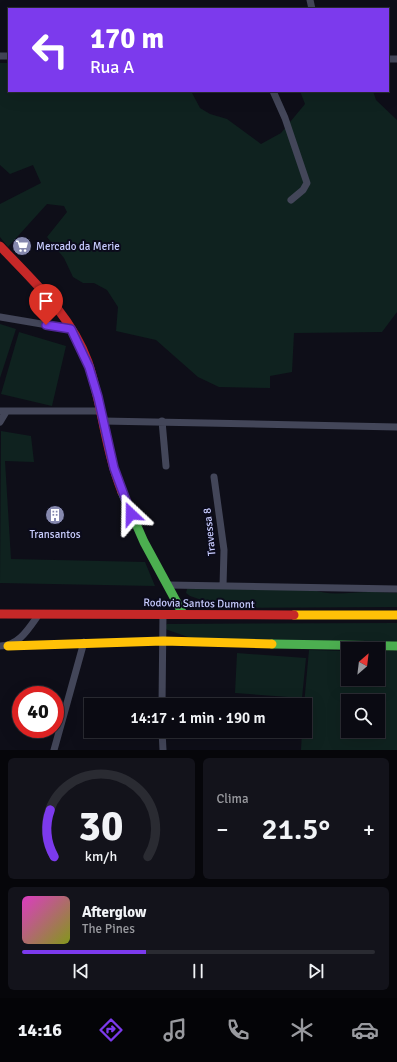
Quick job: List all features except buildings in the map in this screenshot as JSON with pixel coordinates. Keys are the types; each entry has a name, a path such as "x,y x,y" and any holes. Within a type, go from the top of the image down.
{"main road":[{"path":"0,246 47,298 71,329 89,367 101,411 110,456 122,491 183,614"},
{"name":"Rodovia Santos Dumont","path":"0,614 397,615"},
{"path":"4,646 84,642 163,641 319,646 397,646"}],"street":[{"path":"273,92 285,118 306,183 303,190 292,200"},
{"path":"0,317 71,329"},
{"path":"0,422 3,411 101,411"},
{"path":"103,421 162,421 397,427"},
{"path":"162,421 166,466"},
{"name":"Travessa 8","path":"214,477 224,550 223,586"},
{"path":"168,585 397,589"},
{"path":"4,646 23,636 39,614"},
{"path":"162,698 163,614"},
{"path":"54,750 84,642"},
{"path":"162,738 162,750"}],"green space":[{"path":"0,63 8,63 8,92 192,92 200,108 210,114 227,119 261,144 281,133 305,104 300,92 373,92 376,100 397,120 397,312 382,332 294,333 292,372 270,376 270,388 219,387 198,377 156,340 116,331 118,307 107,290 94,283 83,283 73,277 64,258 47,237 67,212 64,206 47,204 8,247 0,237 0,204 41,183 33,165 10,174 0,165"},
{"path":"0,324 16,329 0,378"},
{"path":"19,332 66,346 52,406 1,394"},
{"path":"1,431 31,436 34,462 5,461 11,559 145,562 155,586 0,583"},
{"path":"219,586 312,589 325,593 340,594 368,592 397,593 397,607 226,608 190,596 186,593 187,589"},
{"path":"397,623 397,641 239,641 188,637 165,629 167,624"},
{"path":"309,650 341,651 341,686 385,686 385,651 397,651 397,750 301,750 302,738 312,738 312,698 305,698"},
{"path":"237,653 306,658 302,698 235,693"}],"traffic: fast":[{"path":"122,492 144,542 183,614"},
{"path":"272,644 397,646"}],"traffic: slow":[{"path":"294,615 397,615"},
{"path":"8,646 163,641 272,644"}],"traffic: jam":[{"path":"0,246 50,300 72,329 81,345 93,378 111,460 122,492"},
{"path":"0,614 294,615"}],"place":[{"name":"Mercado da Merie","path":"22,246"},
{"name":"Transantos","path":"55,515"}],"route":[{"path":"46,325 71,329 89,367 98,397 107,444 131,514"}]}
